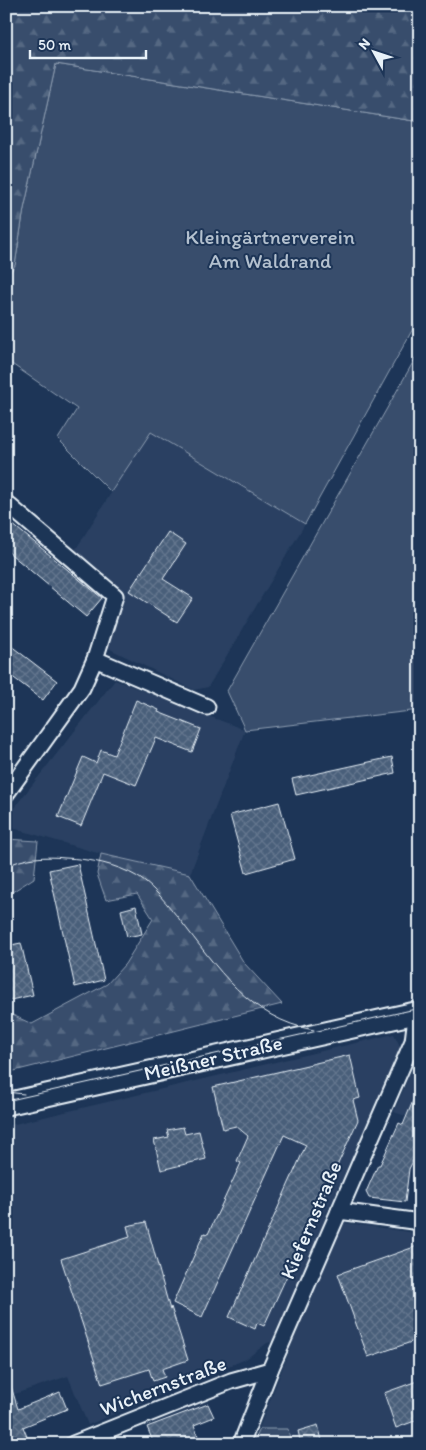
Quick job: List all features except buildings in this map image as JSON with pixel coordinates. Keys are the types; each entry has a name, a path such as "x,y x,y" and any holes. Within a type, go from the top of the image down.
{"main road":[{"name":"Meißner Straße","path":"6,1104 416,1013"}],"street":[{"path":"6,504 115,596 95,659 82,688 6,794"},
{"path":"95,659 207,706"},
{"name":"Kiefernstraße","path":"241,1444 270,1370 413,1041 416,1013"},
{"path":"338,1211 420,1222"},
{"name":"Wichernstraße","path":"72,1444 231,1381 270,1370"}],"shaded area":[{"path":"150,431 305,524 208,687 194,690 106,647 121,597 74,552"},
{"path":"115,680 245,730 190,874 101,854 6,826 6,818"},
{"path":"394,1034 402,1050 326,1214 347,1223 416,1233 420,1190 420,1444 253,1444 295,1336 267,1343 246,1359 88,1425 68,1376 6,1397 6,1126"},
{"path":"420,1049 420,1121 394,1112"}],"green space":[{"path":"6,6 420,6 420,122 56,64 24,209 15,265 6,279"},
{"name":"Kleingärtnerverein Am Waldrand","path":"56,64 420,122 420,316 305,524 151,432 111,492 58,439 77,409 6,360 6,279 15,265 24,209"},
{"path":"420,350 420,710 245,730 227,691"},
{"path":"6,839 38,841 34,878 6,896"},
{"path":"101,854 190,874 244,963 282,1004 6,1073 6,1012 32,1024 107,984 125,964 153,919 137,894 106,900 97,874"},
{"path":"260,1429 288,1429 291,1444 253,1444"}],"tram line":[{"path":"6,867 27,859 58,857 93,861 130,872 144,881 161,897 236,989 271,1015 291,1024 314,1030"},
{"path":"6,1101 420,1008"},
{"path":"6,1092 24,1094"}]}
